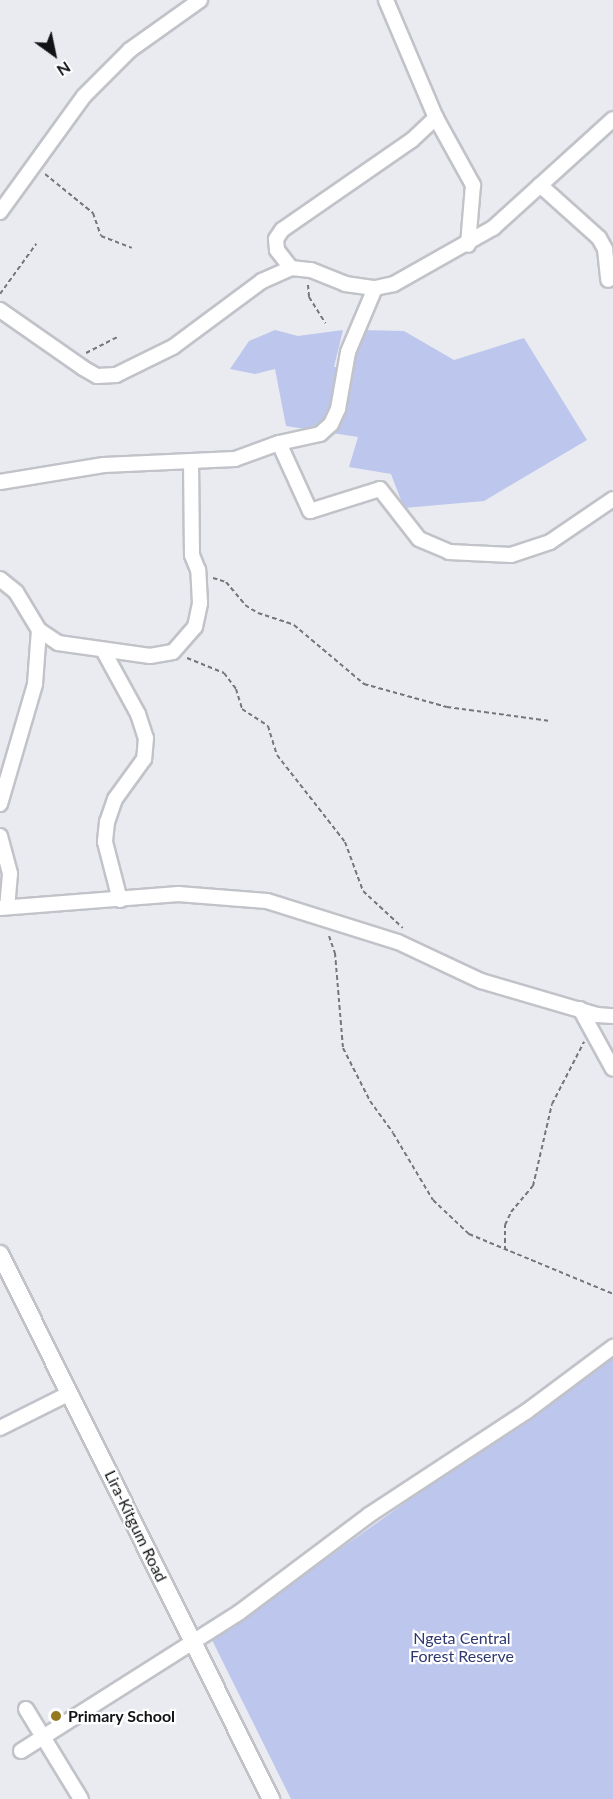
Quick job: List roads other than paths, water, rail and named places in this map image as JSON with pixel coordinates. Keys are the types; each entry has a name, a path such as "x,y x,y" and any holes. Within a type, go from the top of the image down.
{"main road":[{"name":"Lira-Kitgum Road","path":"0,1254 272,1799"}],"street":[{"path":"0,212 35,168 84,96 116,63 200,0"},
{"path":"386,0 436,118 473,185 468,245"},
{"path":"291,268 277,250 276,239 282,230 412,140 436,118"},
{"path":"0,310 97,376 135,369 190,336 262,281 291,268 311,270 345,284 375,288 394,284 468,245 540,185 613,118"},
{"path":"540,185 599,238 605,249 608,280"},
{"path":"0,482 104,465 235,459 279,443 311,438 331,423 348,352 375,288"},
{"path":"279,443 310,511 380,489 419,539 449,552 488,556 530,549 566,534 613,499"},
{"path":"0,579 16,592 39,630 58,643 150,656 173,652 197,621 199,578 192,555 191,462"},
{"path":"0,804 35,684 39,630"},
{"path":"104,650 138,714 146,738 144,759 115,799 106,822 105,842 120,900"},
{"path":"0,836 10,874 4,908 178,894 267,901 409,949 480,981 613,1016"},
{"path":"580,1009 613,1069"},
{"path":"21,1751 192,1640 240,1612 369,1515 507,1425 613,1347"},
{"path":"0,1428 70,1393"},
{"path":"26,1709 81,1799"}],"place":[{"name":"Primary School","path":"56,1716"}],"park label":[{"name":"Ngeta Central Forest Reserve","path":"462,1647"}]}
